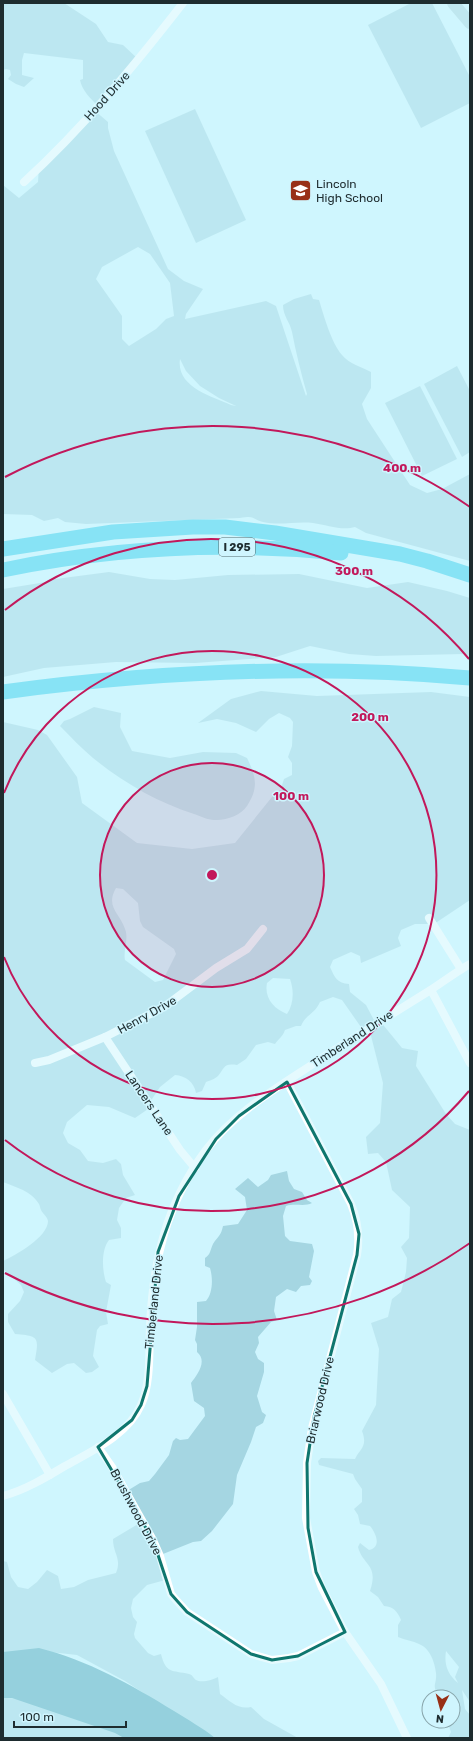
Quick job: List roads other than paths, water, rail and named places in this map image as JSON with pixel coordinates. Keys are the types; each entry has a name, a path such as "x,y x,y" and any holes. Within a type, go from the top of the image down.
{"highway":[{"path":"3,549 74,537 127,531 193,527 225,527 260,531 400,554 470,575"},
{"name":"I 295","path":"3,570 47,562 128,552 182,548 237,547 291,549 345,554 399,561 470,575"},
{"path":"3,692 137,677 264,670 352,671 470,678"}],"main road":[{"path":"454,3 470,23"}],"street":[{"name":"Hood Drive","path":"24,182 57,151 118,84 183,3"},
{"path":"429,918 461,969"},
{"name":"Henry Drive","path":"35,1063 49,1060 105,1037 164,1007 177,999 216,968 247,949 264,929"},
{"name":"Timberland Drive","path":"3,1496 31,1485 98,1447 122,1430 132,1420 141,1405 147,1386 150,1316 158,1252 170,1216 195,1168 206,1151 228,1126 286,1082 470,964"},
{"path":"431,990 470,1063"},
{"name":"Lancers Lane","path":"105,1037 180,1150 195,1168"},
{"name":"Briarwood Drive","path":"286,1082 351,1204 358,1226 357,1255 313,1422 307,1478 306,1518 316,1572 330,1605 345,1632 381,1684 407,1738"},
{"path":"3,1394 50,1475"},
{"name":"Brushwood Drive","path":"98,1447 112,1467 153,1540 160,1556 171,1594 178,1604 187,1612 251,1654 272,1660 298,1656 345,1632"}],"place":[{"name":"Lincoln High School","path":"300,191"}]}
